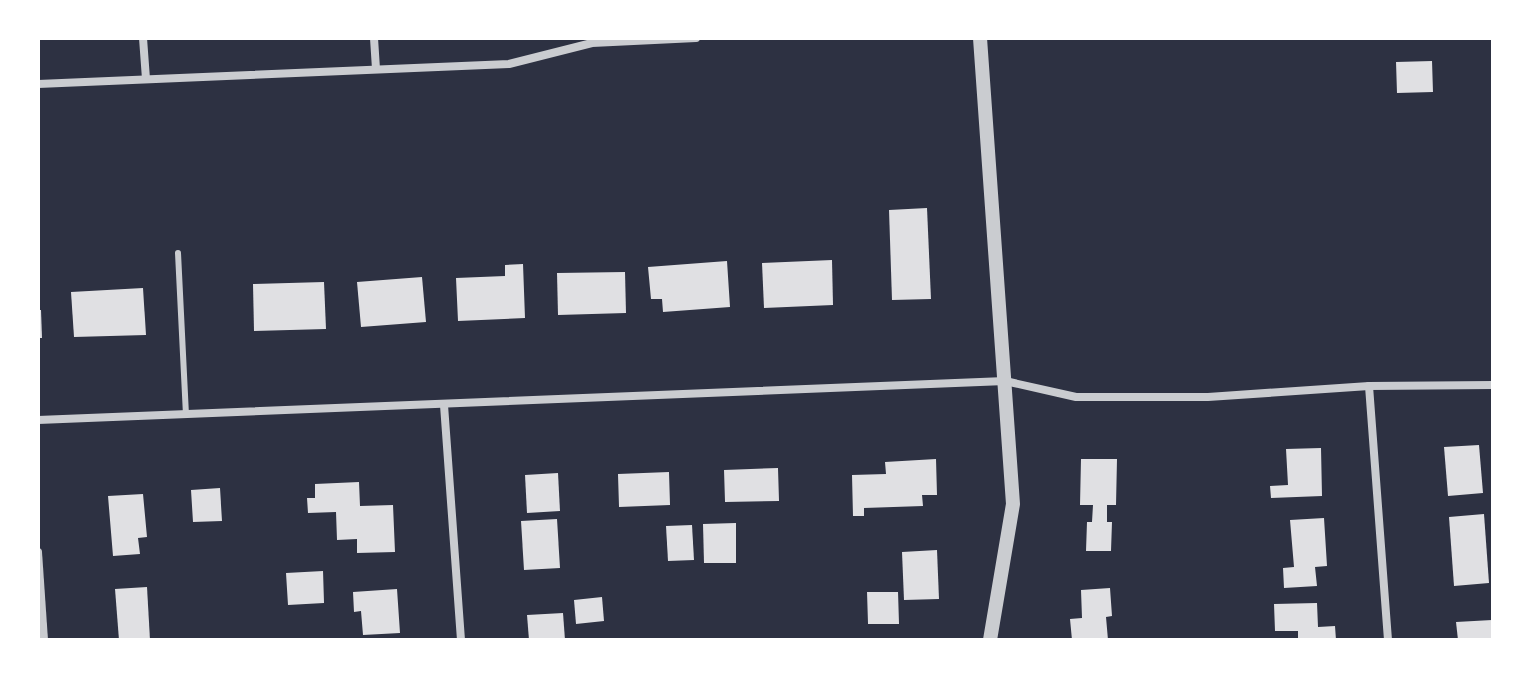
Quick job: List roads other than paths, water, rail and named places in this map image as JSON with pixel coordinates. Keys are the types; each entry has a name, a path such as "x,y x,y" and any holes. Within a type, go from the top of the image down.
{"street":[{"path":"143,38 146,79"},
{"path":"374,38 376,69"},
{"path":"38,84 509,64 592,40 696,38"},
{"path":"980,38 1013,504 990,640"},
{"path":"38,420 1005,381 1076,397 1208,397 1369,386 1493,385"},
{"path":"1369,386 1388,640"},
{"path":"444,405 461,640"},
{"path":"38,552 44,640"}],"lane":[{"path":"178,253 186,415"}]}
